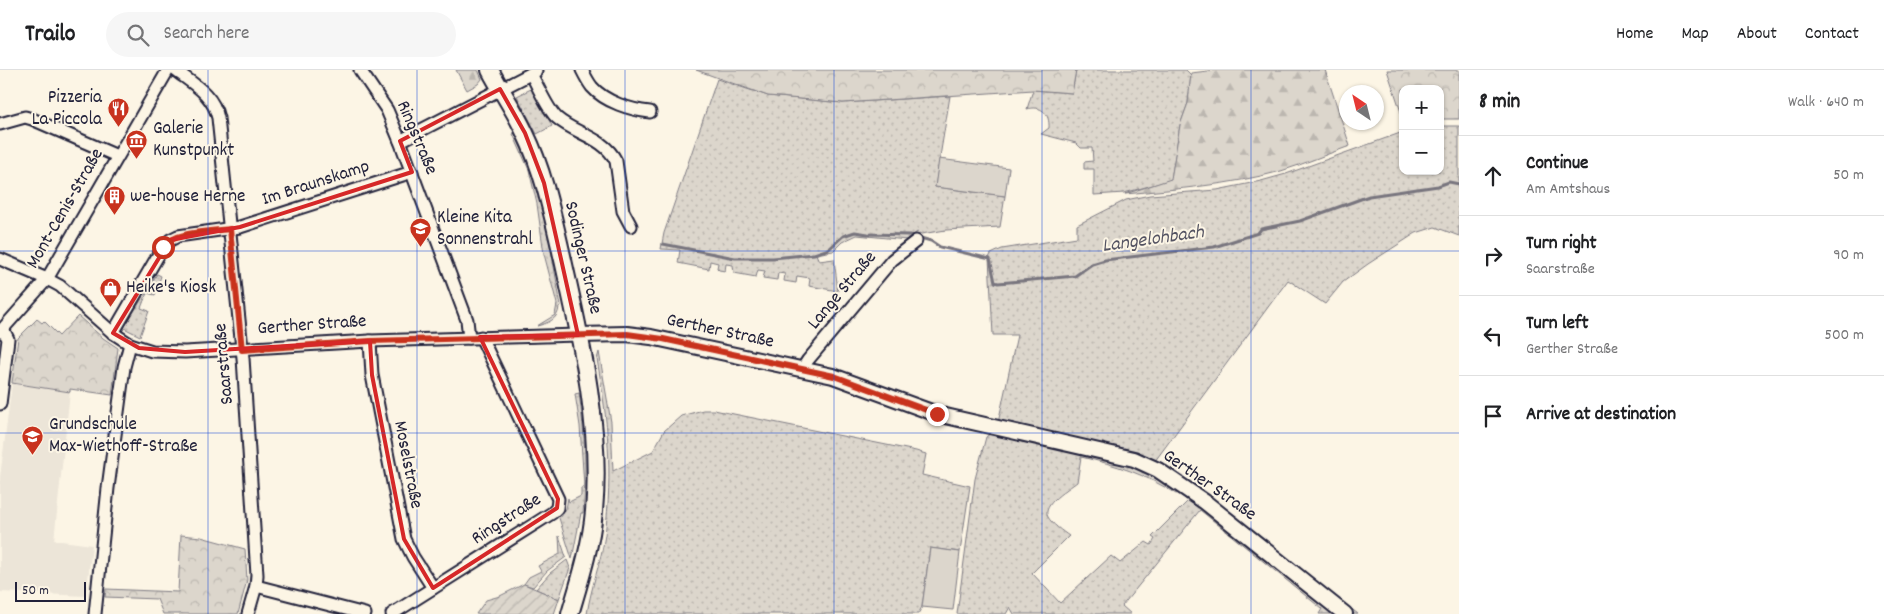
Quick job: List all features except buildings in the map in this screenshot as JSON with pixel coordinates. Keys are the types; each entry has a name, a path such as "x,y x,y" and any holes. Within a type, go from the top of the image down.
{"main road":[{"name":"Sodinger Straße","path":"490,70 525,133 544,183 566,275 593,415 596,487 594,513 585,564 570,614"}],"street":[{"name":"Mont-Cenis-Straße","path":"2,331 47,279 168,70"},
{"name":"Saarstraße","path":"175,70 202,90 211,99 216,108 242,350 252,490 256,586 248,614"},
{"name":"Ringstraße","path":"360,70 386,110 400,141 475,338 558,499 557,508 552,513 392,614"},
{"path":"582,70 598,93 624,107 650,112"},
{"path":"400,141 534,72 556,117 601,144 613,155 616,161 623,211 631,226"},
{"path":"0,124 25,117 118,156"},
{"name":"Im Braunskamp","path":"113,333 167,242 178,236 240,227 412,172"},
{"name":"Lange Straße","path":"802,369 892,260 916,241"},
{"name":"Gerther Straße","path":"0,259 60,286 113,333 130,344 152,351 242,350 370,341 627,334 651,336 802,369 843,380 937,414 1134,459 1158,470 1205,502 1345,614"},
{"path":"0,404 8,339 2,331"},
{"name":"Moselstraße","path":"370,341 372,375 404,539 413,558 433,588"},
{"path":"95,614 108,488 124,367 130,344"},
{"path":"256,586 365,614"}],"highlighted area":[{"path":"500,89 525,133 544,183 578,335 480,337 558,499 557,508 433,588 404,539 372,375 370,341 185,352 139,348 113,333 170,240 240,227 412,172 400,141"}],"shaded area":[{"name":"Grundschule Max-Wiethoff-Straße","path":"12,383 70,392 54,540 92,545 86,596 0,592 0,477"}],"green space":[{"path":"456,70 478,70 482,79 478,84 467,90"},
{"path":"696,70 1076,70 1072,93 1033,90 843,103 768,96"},
{"path":"1076,70 1186,70 1191,75 1188,103 1180,125 1171,180 1124,193 1094,195 1094,169 1084,169 1084,162 1093,161 1092,148 1081,148 1076,143 1041,134 1049,128 1049,123 1044,111 1036,108 1027,109 1033,90 1072,93"},
{"path":"1216,70 1325,70 1339,113 1339,130 1345,130 1350,146 1262,176 1203,186 1125,194 1171,179 1180,125 1188,103 1191,73"},
{"path":"1387,70 1459,70 1459,119 1444,119 1444,85 1399,85 1399,106"},
{"path":"717,79 768,96 843,103 950,96 935,187 1005,196 1000,227 946,230 921,234 917,232 907,240 857,235 842,242 833,251 816,254 819,261 834,259 838,291 809,286 810,278 797,276 796,283 784,281 785,274 778,273 777,280 763,278 765,271 758,270 756,277 734,273 733,265 726,264 725,271 719,270 717,268 718,263 710,261 709,269 678,263 680,250 661,249 664,233"},
{"path":"533,88 552,126 537,134 517,96"},
{"path":"1444,126 1459,126 1459,236 1435,227 1416,233 1343,282 1325,304 1288,280 1155,461 1191,483 1358,614 1319,614 1322,609 1200,510 1122,606 1131,614 1014,614 1010,607 1006,614 957,614 975,479 986,437 998,423 1017,335 993,335 989,258 991,254 1002,249 1077,237 1077,225 1126,200 1150,195 1217,190 1286,174 1399,133 1399,175 1444,175","holes":["1081,457 1119,467 1142,476 1176,494 1178,493 1188,501 1152,537 1155,539 1151,545 1146,542 1120,563 1111,556 1060,603 1032,573 1069,536 1050,520 1047,512 1048,507 1056,498 1077,482"]},
{"path":"516,132 527,154 543,205 561,306 557,315 552,320 537,326 555,315 557,304 544,254 537,204 529,170 513,134"},
{"path":"939,159 1009,168 1005,196 935,187"},
{"path":"157,274 161,276 155,295 147,293 141,308 149,311 140,336 124,328"},
{"path":"78,316 103,338 118,348 112,395 70,389 70,392 12,383 18,338 37,319 42,323 44,321 59,336"},
{"path":"599,352 611,422 613,471 653,451 664,431 681,416 703,410 714,410 916,451 926,454 922,475 970,486 960,552 930,548 922,607 918,614 587,614 605,535 609,489 606,425 597,359"},
{"path":"579,393 584,438 585,483 583,513 581,513 572,559 559,518 566,509 568,498 569,502 581,496 581,488 584,486 580,426 575,394"},
{"path":"181,535 201,537 245,549 247,580 238,614 163,614 157,599 105,597 106,589 178,592"},
{"path":"559,536 566,557 547,571 533,587 524,584 529,577 541,571 538,566 560,554"},
{"path":"930,548 960,552 953,610 922,607"},
{"path":"567,560 570,568 559,599 536,589 550,573"},
{"path":"524,584 559,599 554,614 476,614 486,600 500,596"}],"waterway":[{"name":"Langelohbach","path":"663,244 735,258 773,258 814,254 829,249 843,236 855,232 910,235 931,241 940,247 990,259 995,282 998,283 1075,276 1092,264 1105,260 1214,247 1258,233 1261,229 1300,221 1369,196 1438,186 1449,182 1459,184"}],"place":[{"name":"Pizzeria La Piccola","path":"118,128"},
{"name":"Galerie Kunstpunkt","path":"137,159"},
{"name":"we-house Herne","path":"114,216"},
{"name":"Kleine Kita Sonnenstrahl","path":"421,248"},
{"name":"Heike's Kiosk","path":"110,307"},
{"name":"Grundschule Max-Wiethoff-Straße","path":"33,455"}],"route":[{"path":"163,247 167,242 178,236 230,229 242,350 370,341 578,334 651,336 834,376 937,414"}]}
